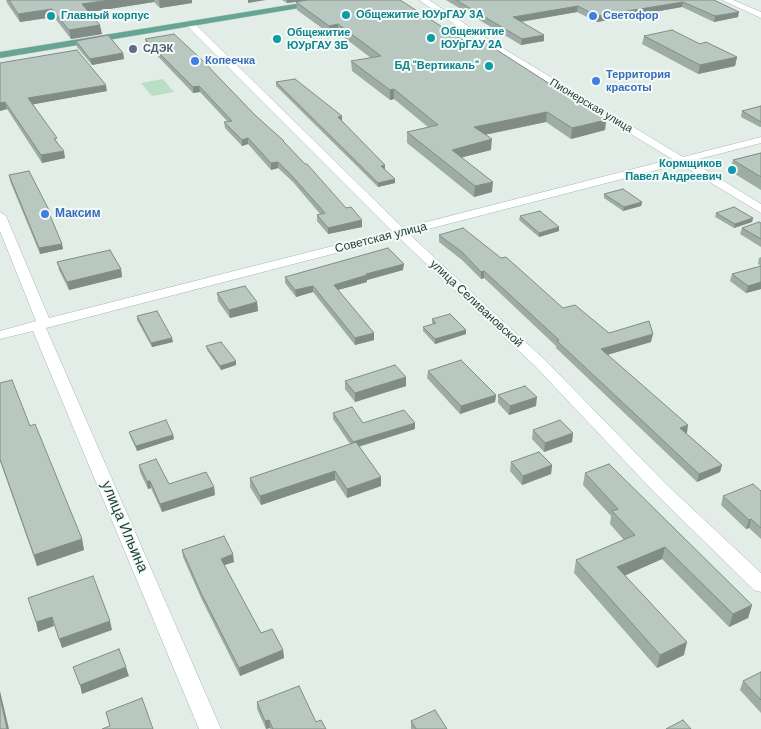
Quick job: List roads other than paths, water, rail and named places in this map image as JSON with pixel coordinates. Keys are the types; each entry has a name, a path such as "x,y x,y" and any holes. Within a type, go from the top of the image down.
{"main road":[{"path":"0,55 335,0"}],"street":[{"name":"Пионерская улица","path":"423,0 483,40 761,209"},
{"path":"726,0 761,16"},
{"name":"улица Селивановской","path":"190,24 401,233 540,363 661,489 761,585"},
{"name":"Советская улица","path":"0,335 761,140"},
{"name":"улица Ильина","path":"0,216 41,325 210,729"}],"place":[{"name":"Общежитие ЮУрГАУ 3А","path":"346,15"},
{"name":"Главный корпус","path":"51,16"},
{"name":"Светофор","path":"593,16"},
{"name":"Общежитие ЮУрГАУ 2А","path":"431,38"},
{"name":"Общежитие ЮУрГАУ 3Б","path":"277,39"},
{"name":"СДЭК","path":"133,49"},
{"name":"Копеечка","path":"195,61"},
{"name":"БД \"Вертикаль\"","path":"489,66"},
{"name":"Территория красоты","path":"596,81"},
{"name":"Кормщиков Павел Андреевич","path":"732,170"},
{"name":"Максим","path":"45,214"}]}
